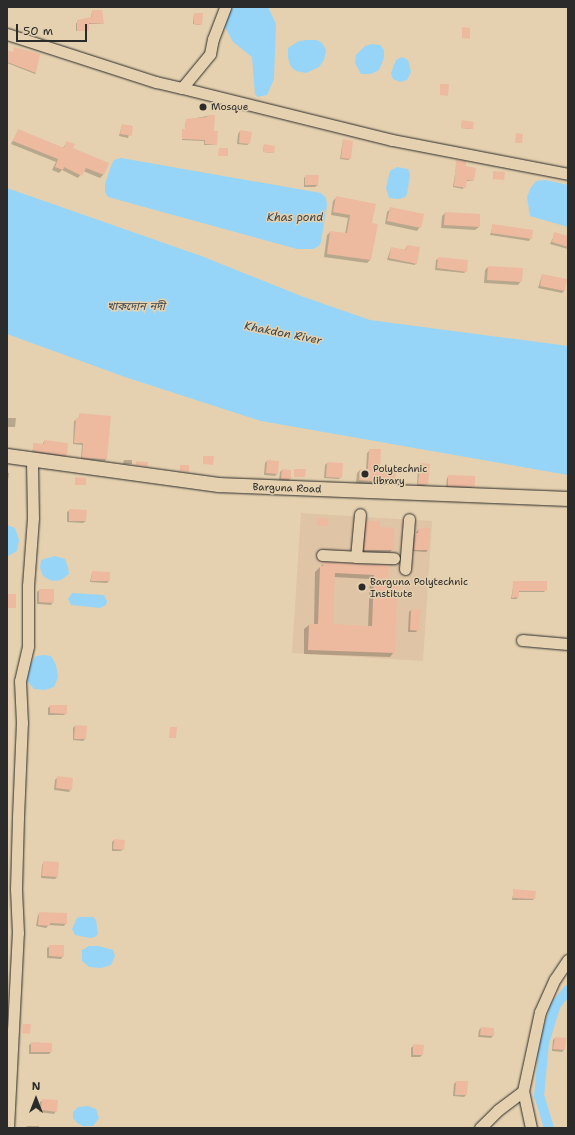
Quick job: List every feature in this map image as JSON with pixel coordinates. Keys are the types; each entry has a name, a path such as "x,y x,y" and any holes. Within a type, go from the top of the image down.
{"main road":[{"name":"Barguna Road","path":"7,456 219,485 568,499"}],"street":[{"path":"182,88 210,54 213,39 225,7"},
{"path":"7,34 156,82 392,140 568,174"},
{"path":"8,1128 18,933 16,889 17,825 22,722 20,681 28,646 28,586 33,518 32,459"},
{"path":"356,557 360,514"},
{"path":"405,569 409,519"},
{"path":"322,555 394,558"},
{"path":"522,640 568,644"},
{"path":"531,1128 523,1091 540,1012 555,979 568,960"},
{"path":"480,1128 498,1110 523,1091"}],"shaded area":[{"name":"Barguna Polytechnic Institute","path":"301,513 432,521 423,661 292,653"}],"water":[{"path":"230,7 268,7 276,24 274,79 267,95 258,97 255,94 252,57 233,42 226,29 225,18"},
{"path":"317,40 322,43 326,50 324,60 319,67 306,73 296,71 291,67 288,58 288,48 299,41"},
{"path":"372,44 380,45 384,50 384,58 379,70 371,74 361,74 355,63 356,55 365,46"},
{"path":"402,57 408,60 411,72 407,80 400,82 393,79 391,73 396,60"},
{"name":"Khas pond","path":"121,158 321,193 326,198 327,205 321,242 319,246 313,249 297,249 108,197 105,192 105,184 111,166 114,160"},
{"path":"397,167 408,169 410,175 407,194 405,197 399,199 389,198 386,188 390,171"},
{"path":"546,180 568,185 568,227 530,216 527,197 530,189 536,181"},
{"name":"খাকদোন নদী","path":"7,188 204,257 301,296 370,320 568,346 568,475 261,421 125,377 7,334"},
{"path":"7,525 15,528 19,540 17,551 8,556"},
{"path":"55,556 65,559 69,574 61,580 52,581 43,576 40,568 41,560"},
{"path":"72,593 104,595 107,601 106,605 100,608 71,605 68,599"},
{"path":"36,656 51,656 56,665 58,677 54,687 45,690 34,689 27,681 28,671"},
{"path":"93,917 96,920 98,934 95,937 90,938 75,935 72,929 77,918"},
{"path":"89,946 99,946 113,950 115,956 111,965 101,968 89,967 82,961 82,950"},
{"path":"88,1106 96,1109 99,1118 93,1126 83,1126 77,1123 73,1118 73,1112 78,1107"}],"building":[{"path":"92,10 102,10 104,24 89,23 89,31 77,31 77,20 92,17"},
{"path":"194,13 203,13 202,25 194,24"},
{"path":"462,27 470,28 470,39 462,38"},
{"path":"14,47 40,54 36,73 7,62 7,50 13,52"},
{"path":"440,84 449,84 448,96 440,95"},
{"path":"207,115 215,115 214,131 218,131 217,145 205,144 205,140 182,139 182,129 185,129 186,119 207,117"},
{"path":"462,120 474,122 473,129 461,128"},
{"path":"122,124 133,126 132,136 120,134"},
{"path":"18,129 64,148 66,141 75,144 73,148 109,163 104,175 86,168 82,176 64,167 63,170 55,167 58,159 13,141"},
{"path":"240,130 252,132 250,144 239,143"},
{"path":"516,133 523,134 522,143 515,143"},
{"path":"343,139 353,141 351,159 341,158"},
{"path":"264,144 275,146 274,153 263,152"},
{"path":"219,148 228,148 228,156 218,156"},
{"path":"456,160 466,161 466,166 476,168 474,181 467,180 466,188 454,186"},
{"path":"493,171 505,172 504,180 493,179"},
{"path":"305,175 319,175 318,185 305,185"},
{"path":"336,196 376,204 372,223 378,224 371,260 327,254 330,231 347,233 350,215 333,212"},
{"path":"390,207 424,214 421,228 387,221"},
{"path":"445,212 480,214 480,227 444,225"},
{"path":"492,224 533,230 532,239 491,233"},
{"path":"554,232 568,236 568,247 552,242"},
{"path":"407,245 420,247 417,264 389,258 391,247 406,250"},
{"path":"438,257 468,260 467,272 437,268"},
{"path":"488,266 523,268 522,282 487,280"},
{"path":"542,274 567,279 565,291 540,286"},
{"path":"79,413 111,416 107,459 82,458 83,443 74,443 76,418 79,418"},
{"path":"44,440 68,443 67,456 33,451 33,443 44,444"},
{"path":"369,449 381,449 380,470 396,471 395,483 359,480 360,469 368,469"},
{"path":"203,456 214,456 213,465 203,464"},
{"path":"267,460 279,461 278,474 266,473"},
{"path":"136,461 148,462 148,467 136,465"},
{"path":"327,462 343,463 342,478 326,477"},
{"path":"420,463 430,464 428,485 418,484"},
{"path":"180,465 189,465 189,472 180,471"},
{"path":"282,469 291,470 291,479 281,479"},
{"path":"294,469 306,469 305,477 294,477"},
{"path":"448,475 475,476 475,487 448,486"},
{"path":"75,477 86,478 86,485 75,485"},
{"path":"69,509 87,510 86,521 69,521"},
{"path":"317,518 328,518 328,526 317,526"},
{"path":"366,521 380,521 380,527 394,528 394,550 364,550"},
{"path":"419,528 430,528 429,550 414,550 415,533 418,533"},
{"path":"323,562 389,565 388,581 398,581 395,653 308,650 309,624 318,624 320,566 323,566","holes":["335,573 374,575 372,626 333,624"]},
{"path":"92,571 110,572 110,581 91,581"},
{"path":"513,581 547,581 547,591 519,591 519,597 512,598"},
{"path":"39,589 54,589 54,603 39,602"},
{"path":"7,594 16,594 16,608 7,608"},
{"path":"411,609 421,609 419,631 410,630"},
{"path":"50,705 67,705 67,714 50,713"},
{"path":"75,725 87,726 86,739 74,739"},
{"path":"170,727 177,727 176,738 169,738"},
{"path":"57,776 73,778 72,790 56,788"},
{"path":"114,839 125,840 124,850 113,849"},
{"path":"43,861 59,862 58,877 42,876"},
{"path":"513,889 536,891 535,899 513,898"},
{"path":"39,912 67,913 67,924 50,923 50,926 38,925"},
{"path":"49,945 64,945 64,957 49,956"},
{"path":"23,1024 31,1024 30,1034 22,1033"},
{"path":"481,1027 494,1028 494,1036 480,1035"},
{"path":"555,1037 566,1038 565,1050 553,1049"},
{"path":"31,1042 52,1043 52,1052 31,1052"},
{"path":"413,1044 424,1045 423,1055 413,1055"},
{"path":"456,1081 468,1081 467,1095 455,1095"},
{"path":"42,1099 58,1100 57,1112 41,1110"}],"waterway":[{"path":"549,1128 539,1096 544,1043 555,1006 568,990"}],"place":[{"name":"Mosque","path":"203,107"},
{"name":"Polytechnic library","path":"365,474"},
{"name":"Barguna Polytechnic Institute","path":"362,587"}],"water label":[{"name":"Khakdon River","path":"283,334"}]}
